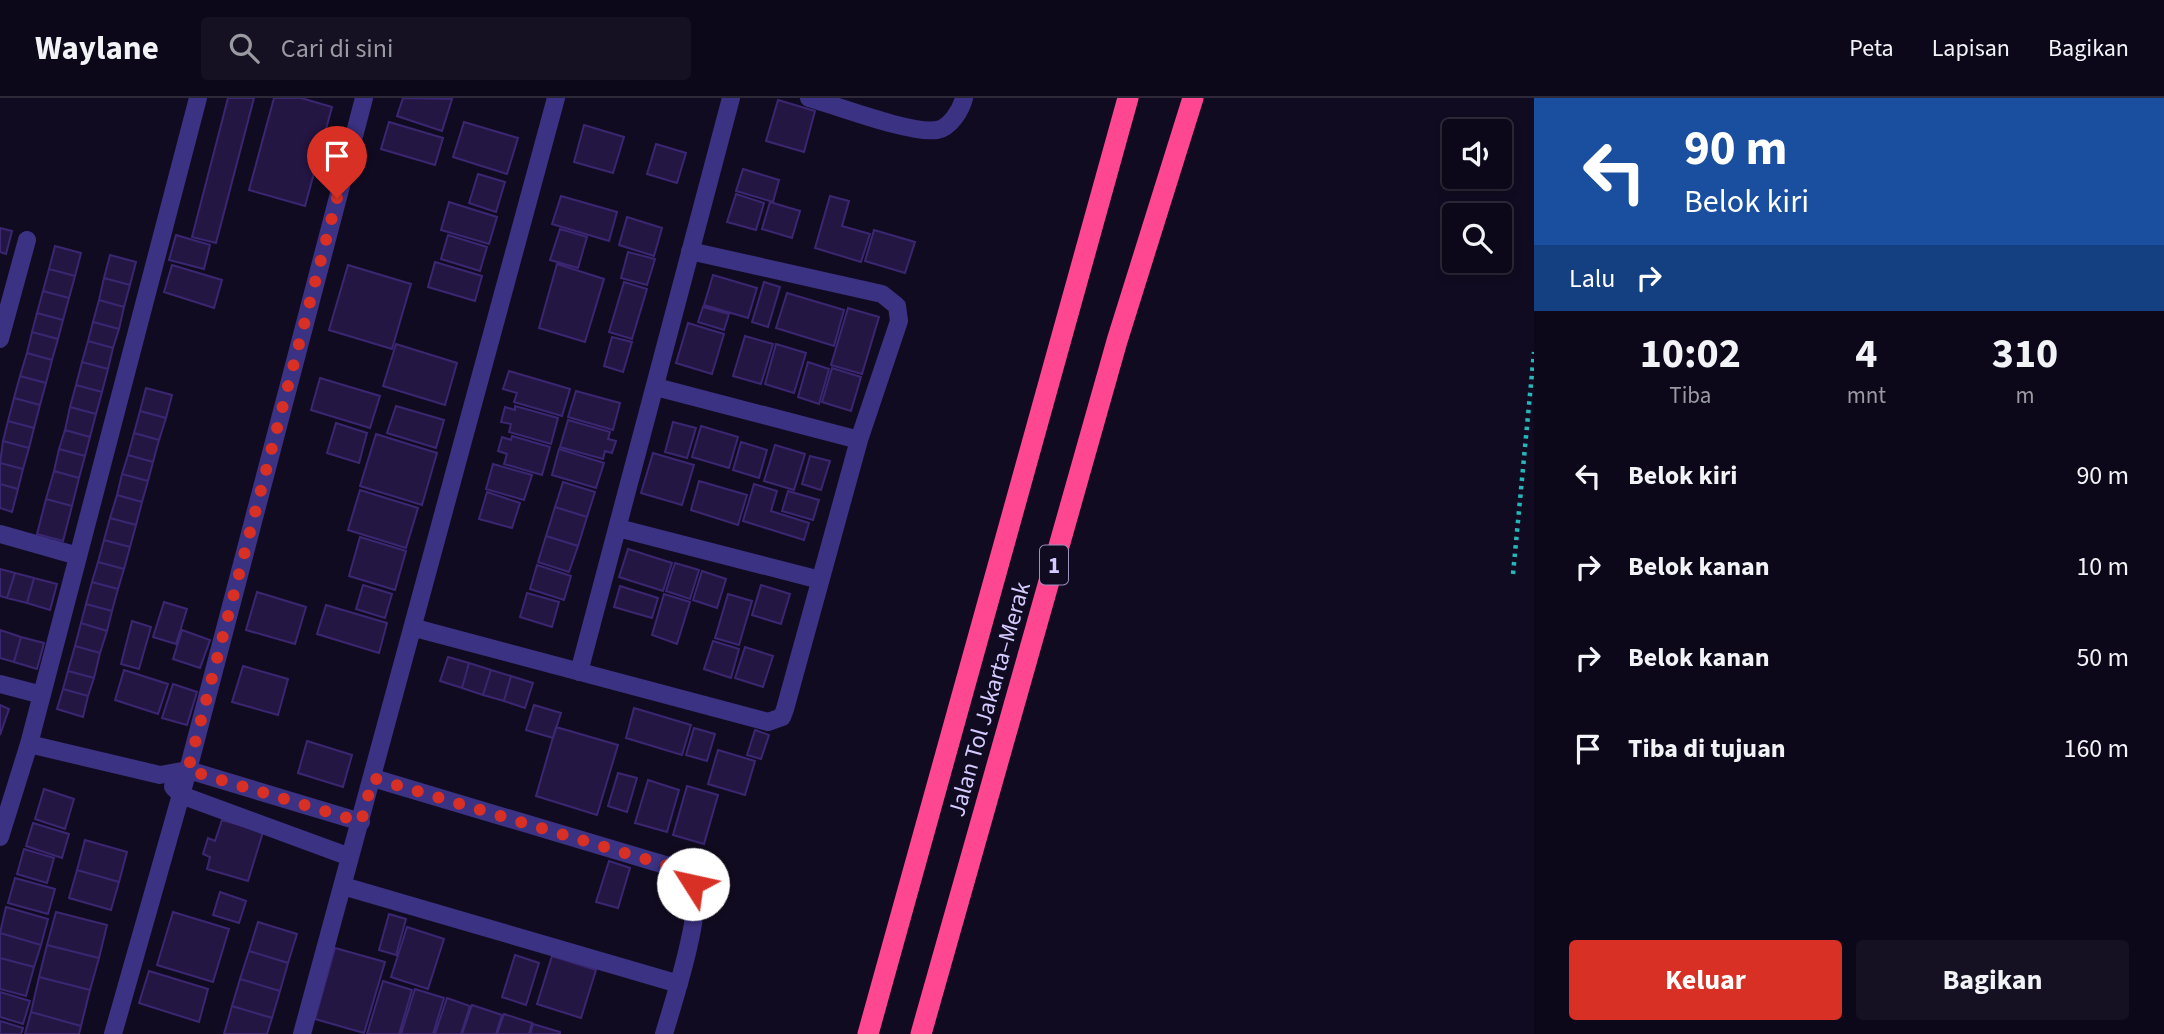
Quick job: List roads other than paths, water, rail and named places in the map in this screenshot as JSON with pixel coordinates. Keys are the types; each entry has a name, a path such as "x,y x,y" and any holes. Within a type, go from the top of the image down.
{"highway":[{"name":"Jalan Tol Jakarta–Merak","path":"868,1034 1128,98"},
{"name":"Jalan Tol Jakarta–Merak","path":"921,1034 1117,341 1193,98"}],"street":[{"path":"0,837 8,788 29,744 198,98"},
{"path":"113,1034 188,770 364,98"},
{"path":"302,1034 415,628 556,98"},
{"path":"579,673 731,98"},
{"path":"809,98 912,127 937,130 947,126 962,106 964,98"},
{"path":"0,339 27,240"},
{"path":"415,628 768,722 782,717 859,440 899,321 897,306 882,294 690,251"},
{"path":"656,387 859,440"},
{"path":"618,528 820,580"},
{"path":"0,534 78,556"},
{"path":"0,684 42,695"},
{"path":"29,744 160,775 188,770 361,822"},
{"path":"160,775 181,795 350,858"},
{"path":"373,778 682,870 693,884 695,900 679,984 664,1034"},
{"path":"343,886 679,984"}]}
